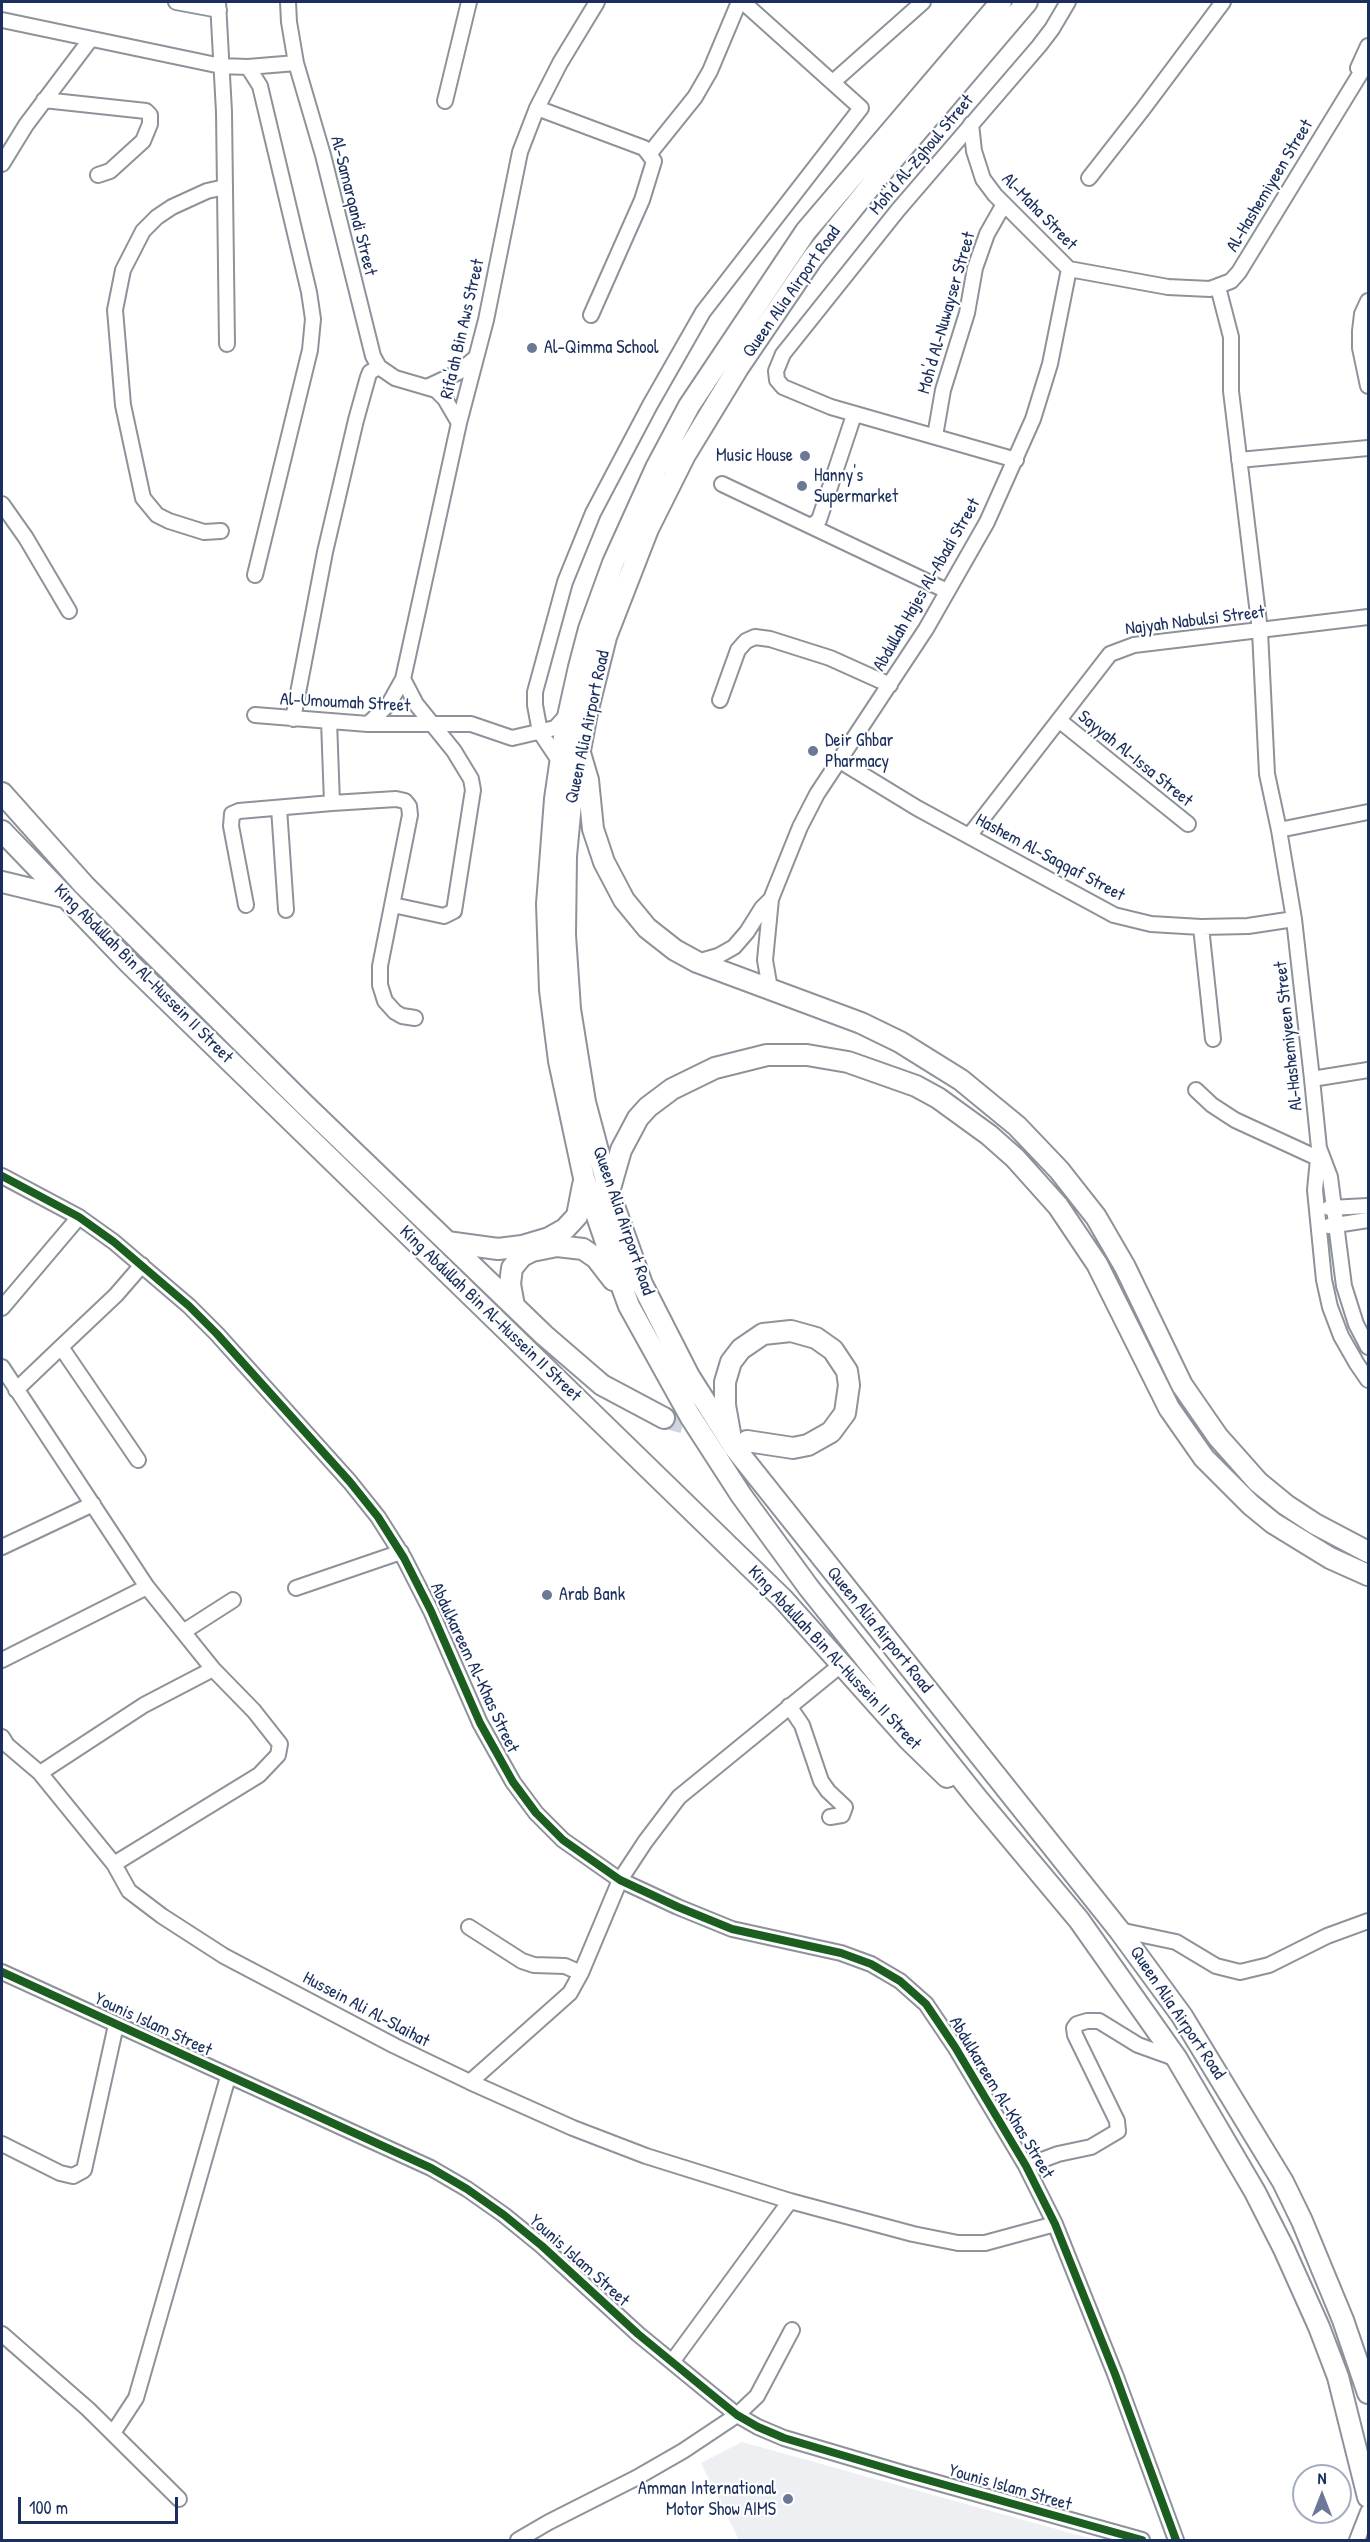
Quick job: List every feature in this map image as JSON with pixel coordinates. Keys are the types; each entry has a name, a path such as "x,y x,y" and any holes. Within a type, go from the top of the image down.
{"highway":[{"name":"Queen Alia Airport Road","path":"1002,2 806,231 689,406 656,468 613,562 589,629 560,762 548,873 549,973 558,1061 584,1178 629,1305 690,1416 741,1495 809,1588 1079,1920 1177,2059 1255,2192 1315,2318 1338,2377 1368,2497"},
{"name":"Queen Alia Airport Road","path":"1027,2 878,177 812,259 738,368 685,455 648,529 610,627 596,676 572,793 566,856 566,968 570,1009 585,1102 609,1192 642,1284 689,1376 1141,1958 1216,2069 1283,2182 1334,2299 1368,2393"},
{"path":"580,752 588,780 593,829 612,881 647,928 675,950 697,962 861,1023 925,1057 981,1095 1031,1140 1059,1170 1096,1217 1125,1267 1182,1385 1218,1437 1258,1482 1286,1505 1315,1524 1368,1552"},
{"name":"King Abdullah Bin Al-Hussein II Street","path":"2,793 84,885 514,1306 591,1376 624,1398 664,1418"},
{"name":"King Abdullah Bin Al-Hussein II Street","path":"2,831 171,1004 783,1599 909,1740 948,1778 978,1798"},
{"path":"2,882 64,897"},
{"path":"609,1192 621,1150 638,1118 648,1107 672,1089 715,1068 767,1055 807,1055 856,1064 916,1086 938,1098 990,1135 1015,1158 1058,1206 1097,1264 1169,1408 1194,1445 1228,1483 1273,1523 1330,1558 1368,1575"},
{"path":"447,1242 498,1249 535,1243 558,1234 577,1216 584,1178"},
{"path":"514,1306 510,1278 513,1264 526,1254 565,1246 583,1249 596,1258 629,1305"},
{"path":"791,1331 816,1338 833,1350 844,1365 849,1385 845,1413 831,1432 808,1445 793,1448 740,1444 726,1419 724,1391 731,1362 741,1349 763,1335 791,1331"},
{"path":"1194,1445 1218,1437"}],"street":[{"path":"176,2 218,6 228,344"},
{"name":"Al-Samarqandi Street","path":"288,2 296,63 322,155 364,327 379,367"},
{"path":"445,101 469,2"},
{"name":"Rifa'ah Bin Aws Street","path":"368,724 389,704 403,679 459,423 491,297 514,174 537,108 560,63 597,2"},
{"path":"650,153 700,88 741,2 833,82 923,2"},
{"name":"Moh'd Al-Zghoul Street","path":"1016,460 854,415 783,387 776,376 780,359 898,210 1039,46 1068,2"},
{"path":"1089,178 1143,110 1222,2"},
{"path":"2,20 221,66 248,67 296,63"},
{"path":"2,164 44,99 90,40"},
{"name":"Al-Hashemiyeen Street","path":"1338,108 1368,46"},
{"name":"Al-Hashemiyeen Street","path":"1225,284 1248,258 1368,61"},
{"path":"248,67 260,86 309,292 313,320 309,350 255,575"},
{"name":"Queen Alia Airport Road","path":"560,762 540,732 535,705 537,681 565,582 593,513 650,405 703,312 861,108 833,82"},
{"path":"44,99 146,111 150,115 150,124 142,141 110,171 98,175"},
{"path":"537,108 625,140 650,153 654,160 642,200 591,315"},
{"name":"Al-Maha Street","path":"970,124 974,151 983,179 1004,204 1069,269 1167,287 1225,284"},
{"path":"220,531 192,530 158,515 143,498 126,423 117,346 116,310 117,290 132,249 143,231 157,217 193,197 225,187"},
{"name":"Moh'd Al-Nuwayser Street","path":"935,436 943,390 967,313 975,268 987,234 1004,204"},
{"name":"Abdullah Hajes Al-Abadi Street","path":"770,989 765,960 771,899 800,827 817,794 890,685 987,522 1033,419 1050,364 1069,269"},
{"path":"1225,284 1226,311 1231,337 1232,391 1260,631 1268,774 1294,920"},
{"path":"1368,301 1362,314 1360,348 1368,386"},
{"path":"427,387 459,372 476,358"},
{"path":"293,718 325,552 356,420 370,372 379,367 395,378 436,390 445,399 459,423"},
{"path":"811,526 819,520 854,415"},
{"path":"1239,460 1368,448"},
{"path":"722,484 947,591"},
{"path":"2,504 26,538 69,611"},
{"name":"Najyah Nabulsi Street","path":"969,836 1060,721 1102,663 1110,654 1119,649 1368,617"},
{"path":"720,700 738,650 746,641 755,637 770,639 830,658 890,685"},
{"path":"393,905 444,916 452,914 473,790 471,779 454,750 416,704 403,679"},
{"name":"Al-Umoumah Street","path":"255,716 368,724 471,724 506,738 519,738 555,728 569,713"},
{"path":"329,721 332,803"},
{"name":"Sayyah Al-Issa Street","path":"1060,721 1188,824"},
{"name":"Hashem Al-Saqqaf Street","path":"840,761 885,790 1114,915 1150,924 1201,927 1248,926 1294,920"},
{"path":"246,905 231,816 239,811 403,800 409,805 410,819 380,966 382,993 395,1012 402,1016 415,1018"},
{"path":"279,808 286,910"},
{"path":"1279,830 1368,812"},
{"name":"Abdullah Hajes Al-Abadi Street","path":"697,962 718,956 734,947 771,899"},
{"name":"Al-Hashemiyeen Street","path":"1294,920 1320,1156 1317,1209 1324,1280 1330,1307 1347,1348 1368,1380"},
{"path":"1201,927 1213,1039"},
{"path":"1312,1079 1368,1070"},
{"path":"1196,1090 1212,1105 1235,1120 1320,1156"},
{"name":"Al-Hashemiyeen Street","path":"1320,1156 1336,1207 1344,1286 1356,1324 1368,1347"},
{"name":"Abdulkareem Al-Khas Street","path":"2,1176 79,1217 142,1265 189,1306 235,1353 355,1489 378,1517 400,1552 435,1620 480,1723 513,1782 536,1813 563,1840 620,1880 732,1929 841,1953 871,1964 900,1980 926,2004 1026,2166 1055,2224 1115,2374 1176,2541"},
{"path":"1317,1209 1368,1206"},
{"path":"2,1308 79,1217"},
{"path":"1318,1228 1368,1220"},
{"path":"16,1390 116,1295 142,1265"},
{"path":"61,1347 138,1460"},
{"path":"2,1367 147,1587 213,1669 274,1734 281,1748 266,1769 250,1782 114,1864"},
{"path":"2,1548 93,1504"},
{"path":"296,1588 400,1552"},
{"path":"2,1660 147,1587"},
{"path":"183,1632 233,1600"},
{"path":"470,2082 564,1999 581,1973 620,1880 682,1793 842,1664"},
{"path":"40,1773 144,1705 213,1669"},
{"path":"789,1706 802,1725 821,1781 845,1807 842,1815 830,1817"},
{"name":"Hussein Ali Al-Slaihat","path":"2,1737 40,1773 114,1864 129,1891 162,1917 201,1943 395,2046 470,2082 618,2145 790,2201 913,2234 958,2243 985,2243 1055,2224"},
{"path":"1119,1930 1176,1942 1216,1966 1240,1972 1269,1965 1327,1936 1368,1921"},
{"path":"469,1927 522,1961 534,1965 566,1966 581,1973"},
{"path":"1141,1958 1148,1935"},
{"name":"Younis Islam Street","path":"2,1972 431,2168 467,2189 504,2214 638,2334 737,2415 784,2438 1142,2541"},
{"path":"1026,2166 1058,2154 1091,2147 1118,2131 1117,2121 1075,2035 1074,2028 1077,2024 1087,2020 1099,2021 1144,2048 1177,2059"},
{"path":"2,2144 60,2174 73,2176 84,2170 116,2025"},
{"path":"1144,2048 1158,2041 1160,2033"},
{"path":"113,2433 136,2397 228,2077"},
{"path":"672,2362 790,2201"},
{"path":"518,2541 549,2522 645,2473 737,2415 757,2396 792,2330"},
{"path":"2,2334 88,2409 179,2499"},
{"path":"1357,2541 1366,2523 1368,2512"}],"shaded area":[{"path":"742,2442 1096,2540 739,2540 701,2463"}],"tunnel":[{"path":"664,1418 739,1439"}],"cycle path":[{"path":"2,1176 79,1217 114,1242 189,1306 350,1482 378,1517 404,1558 431,1611 480,1723 513,1782 536,1813 563,1840 620,1880 732,1929 841,1953 871,1964 900,1981 926,2004 955,2047 1026,2166 1055,2224 1115,2374 1176,2540"},
{"path":"2,1972 431,2168 467,2189 542,2246 638,2334 705,2389 737,2415 758,2427 784,2438 906,2474 1142,2540"}],"place":[{"name":"Al-Qimma School","path":"532,348"},
{"name":"Music House","path":"805,456"},
{"name":"Hanny's Supermarket","path":"802,486"},
{"name":"Deir Ghbar Pharmacy","path":"813,751"},
{"name":"Arab Bank","path":"547,1595"},
{"name":"Amman International Motor Show AIMS","path":"788,2499"}]}
